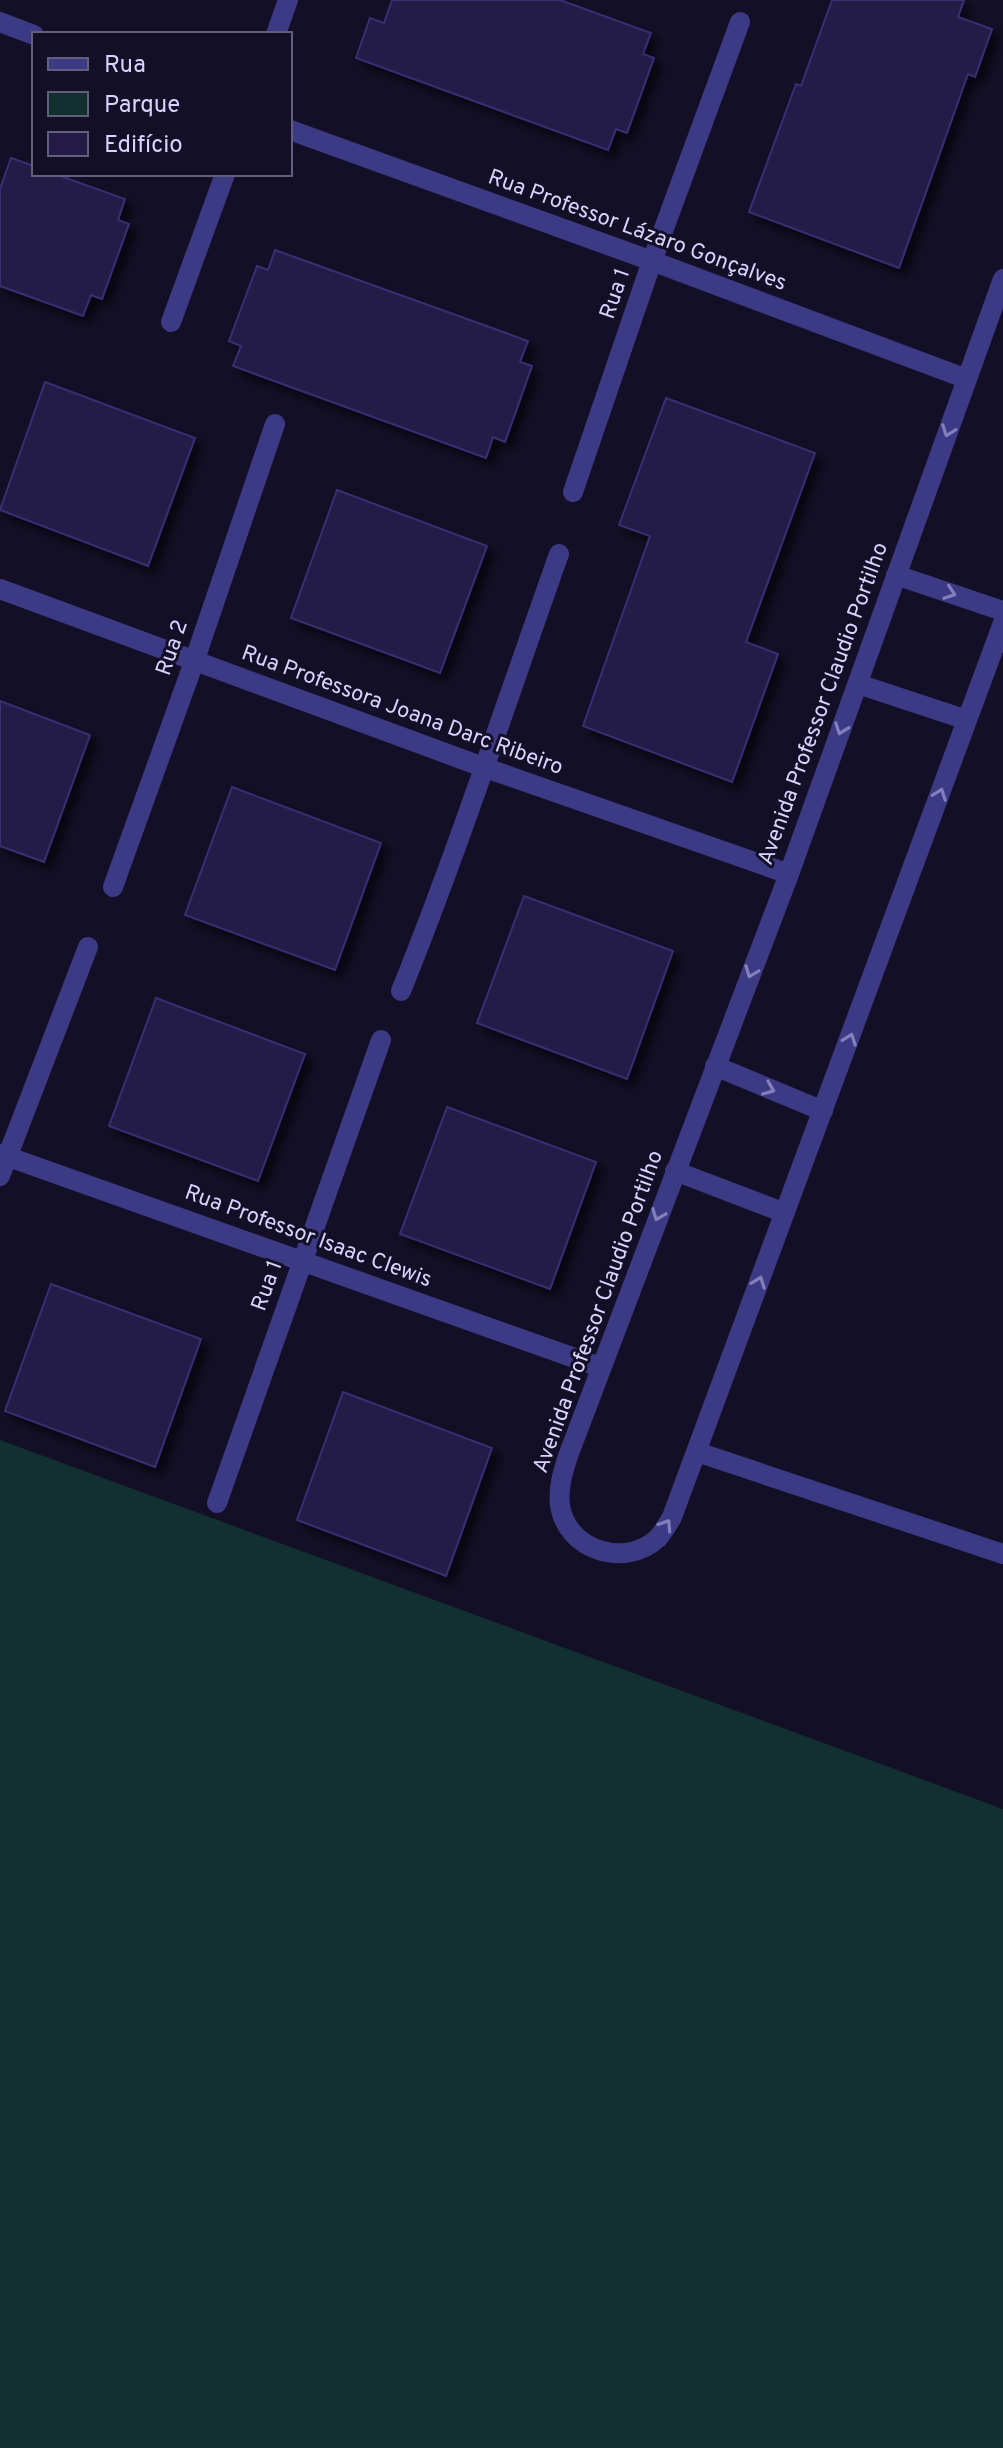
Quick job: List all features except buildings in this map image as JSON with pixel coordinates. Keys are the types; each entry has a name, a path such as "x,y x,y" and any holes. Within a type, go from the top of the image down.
{"street":[{"path":"277,32 288,0"},
{"path":"0,22 32,34"},
{"name":"Rua 1","path":"573,492 652,261 740,22"},
{"name":"Rua Professor Lázaro Gonçalves","path":"292,131 967,379"},
{"path":"171,322 224,176"},
{"name":"Avenida Professor Claudio Portilho","path":"1003,279 789,874 600,1367 559,1486 560,1508 571,1530 599,1552 618,1554 637,1550 657,1538 672,1517 1003,623"},
{"name":"Rua 2","path":"113,887 275,424"},
{"path":"401,991 444,883 559,554"},
{"path":"896,575 1003,611"},
{"name":"Rua Professora Joana Darc Ribeiro","path":"0,589 483,767 789,874"},
{"path":"858,684 967,720"},
{"path":"2,1162 88,947"},
{"name":"Rua 1","path":"217,1503 381,1040"},
{"path":"715,1066 823,1111"},
{"name":"Rua Professor Isaac Clewis","path":"2,1162 303,1260 600,1367"},
{"path":"675,1171 785,1213"},
{"path":"697,1452 1003,1554"}],"green space":[{"path":"0,1440 1003,1809 1003,2448 0,2448"}]}
